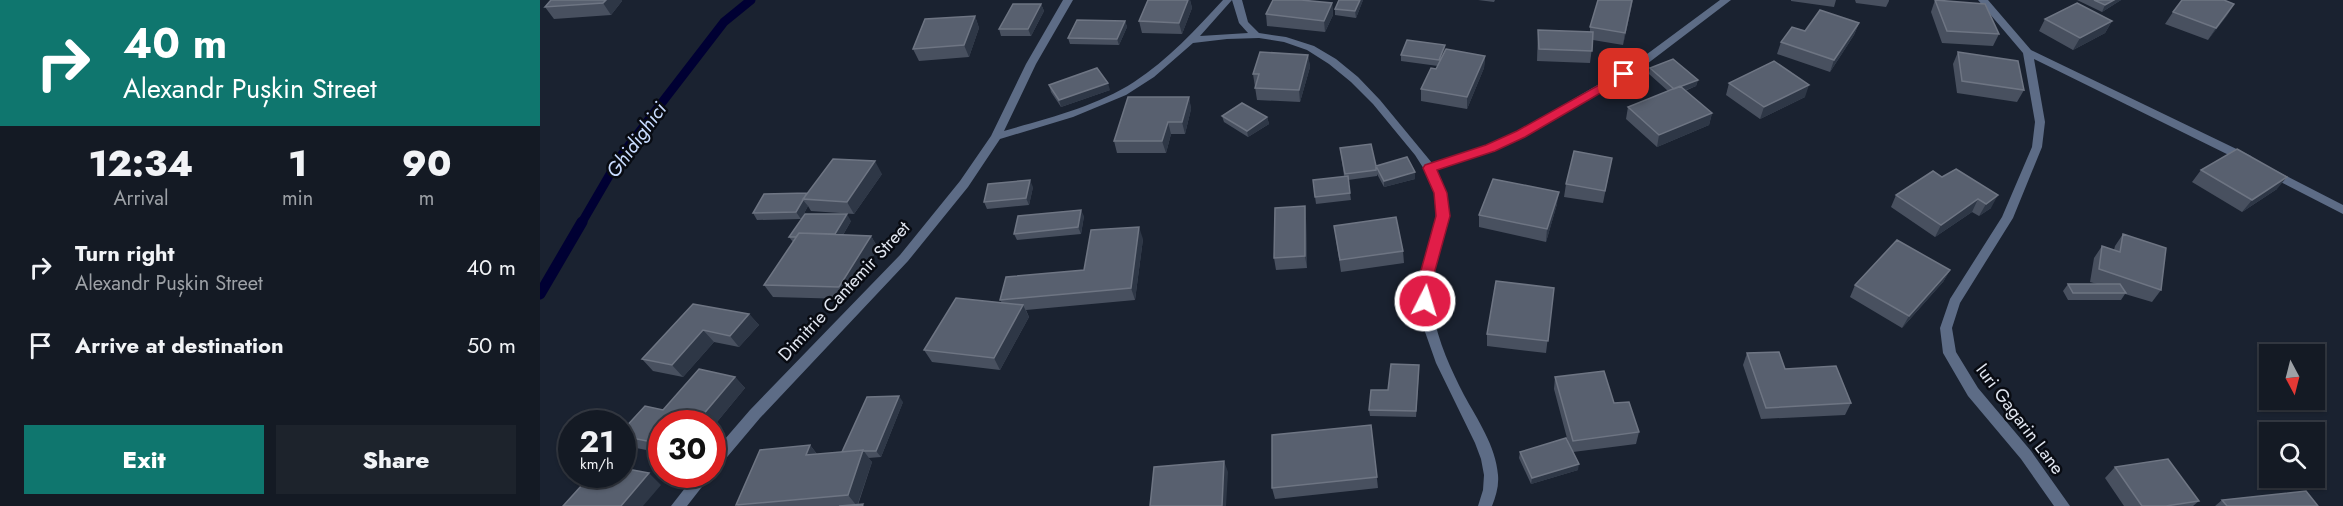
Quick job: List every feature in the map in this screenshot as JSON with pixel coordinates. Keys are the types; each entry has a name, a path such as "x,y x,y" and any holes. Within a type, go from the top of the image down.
{"street":[{"name":"Dimitrie Cantemir Street","path":"726,448 754,414 904,258 964,184 996,137 1031,64 1068,0"},
{"path":"996,137 1047,122 1136,86 1163,66 1228,0"},
{"path":"1237,0 1244,23 1255,34"},
{"path":"1430,168 1491,148 1521,134 1639,65 1726,0"},
{"path":"1983,0 2028,52 2251,161 2343,210"},
{"path":"1190,40 1225,34 1255,34 1289,39 1338,63 1375,100 1430,168 1441,193 1443,216 1427,274 1425,301 1428,318 1452,385 1487,453 1491,476 1491,496 1485,506"},
{"name":"Iuri Gagarin Lane","path":"2028,52 2040,122 2037,147 2007,218 1954,302 1946,328 1950,353 1973,392 2026,455 2063,506"},
{"path":"678,506 693,488"}],"building":[{"path":"551,0 606,0 603,3 545,7"},
{"path":"1148,0 1188,0 1179,23 1139,21"},
{"path":"1273,0 1332,3 1324,21 1266,14"},
{"path":"1339,0 1360,0 1355,11 1335,9"},
{"path":"1598,0 1632,0 1625,33 1590,27"},
{"path":"1935,0 1985,4 1999,34 1947,31"},
{"path":"2094,0 2114,0 2105,5"},
{"path":"2182,0 2224,0 2234,4 2216,28 2173,12"},
{"path":"2077,3 2112,21 2080,38 2045,19"},
{"path":"1013,4 1041,4 1028,29 999,29"},
{"path":"1820,10 1859,23 1834,60 1781,42 1792,27 1805,31"},
{"path":"975,16 964,45 913,49 925,19"},
{"path":"1077,20 1125,21 1117,39 1068,38"},
{"path":"1538,30 1593,32 1592,51 1539,49"},
{"path":"1407,40 1445,45 1439,60 1401,55"},
{"path":"1446,49 1485,56 1467,97 1421,89 1431,68 1436,69"},
{"path":"1260,52 1308,55 1299,90 1255,88 1259,74 1253,74"},
{"path":"1958,52 2018,61 2024,90 1962,81"},
{"path":"1673,59 1698,80 1674,89 1650,68"},
{"path":"1774,61 1809,85 1764,107 1729,83"},
{"path":"1097,68 1108,83 1059,100 1049,85"},
{"path":"1680,86 1712,113 1659,135 1628,107"},
{"path":"1128,97 1189,97 1182,122 1168,122 1162,141 1114,141"},
{"path":"1242,103 1267,117 1247,131 1222,116"},
{"path":"1371,144 1376,170 1345,174 1340,148"},
{"path":"2237,149 2287,177 2252,200 2201,170"},
{"path":"1574,151 1612,158 1605,191 1566,184"},
{"path":"1407,157 1415,172 1384,181 1376,166"},
{"path":"833,159 875,161 847,202 803,199"},
{"path":"1956,169 1998,195 1986,204 1978,199 1941,225 1896,195 1933,171 1942,177"},
{"path":"1348,176 1350,193 1315,197 1313,180"},
{"path":"1493,179 1559,192 1547,229 1479,215"},
{"path":"1030,180 1026,198 984,202 988,184"},
{"path":"807,193 796,212 753,213 764,194"},
{"path":"1305,206 1305,256 1274,258 1275,208"},
{"path":"1081,210 1078,227 1014,234 1018,216"},
{"path":"805,214 847,214 835,234 799,233 796,237 789,237"},
{"path":"1396,217 1403,251 1340,260 1334,226"},
{"path":"1139,227 1131,288 1000,300 1006,277 1084,270 1091,230"},
{"path":"799,233 871,236 839,287 764,285"},
{"path":"2123,234 2166,248 2161,290 2099,269 2102,246 2120,252"},
{"path":"1897,240 1950,270 1909,316 1855,285"},
{"path":"1496,281 1554,288 1548,341 1487,334"},
{"path":"2068,284 2120,284 2126,293 2073,293"},
{"path":"956,298 1023,305 994,358 924,350"},
{"path":"693,304 749,314 730,336 703,330 672,365 642,359"},
{"path":"1779,352 1785,369 1836,366 1851,403 1766,408 1747,353"},
{"path":"1391,364 1419,365 1416,411 1369,410 1371,390 1388,390"},
{"path":"699,369 735,377 707,410 663,410"},
{"path":"1604,371 1614,403 1629,402 1639,432 1573,441 1555,377"},
{"path":"899,396 876,451 842,452 867,397"},
{"path":"645,406 663,410 648,410 648,441 636,439 636,416"},
{"path":"1371,425 1377,477 1272,488 1272,435"},
{"path":"1566,438 1579,464 1532,478 1520,452"},
{"path":"810,445 806,455 863,450 848,495 736,505 760,450"},
{"path":"2168,459 2199,501 2166,506 2142,506 2115,467"},
{"path":"1224,461 1222,506 1150,506 1154,467"},
{"path":"636,471 648,473 648,474 621,506 563,506 579,488 636,488"},
{"path":"2306,491 2318,506 2227,506 2222,500"},
{"path":"863,504 862,506 839,506"}],"waterway":[{"name":"Ghidighici","path":"581,224 620,157 724,22 751,0"},
{"name":"Ghidighici","path":"540,294 582,222"}],"route":[{"path":"1425,301 1427,274 1443,216 1441,193 1430,168 1491,148 1521,134 1624,74"}]}
